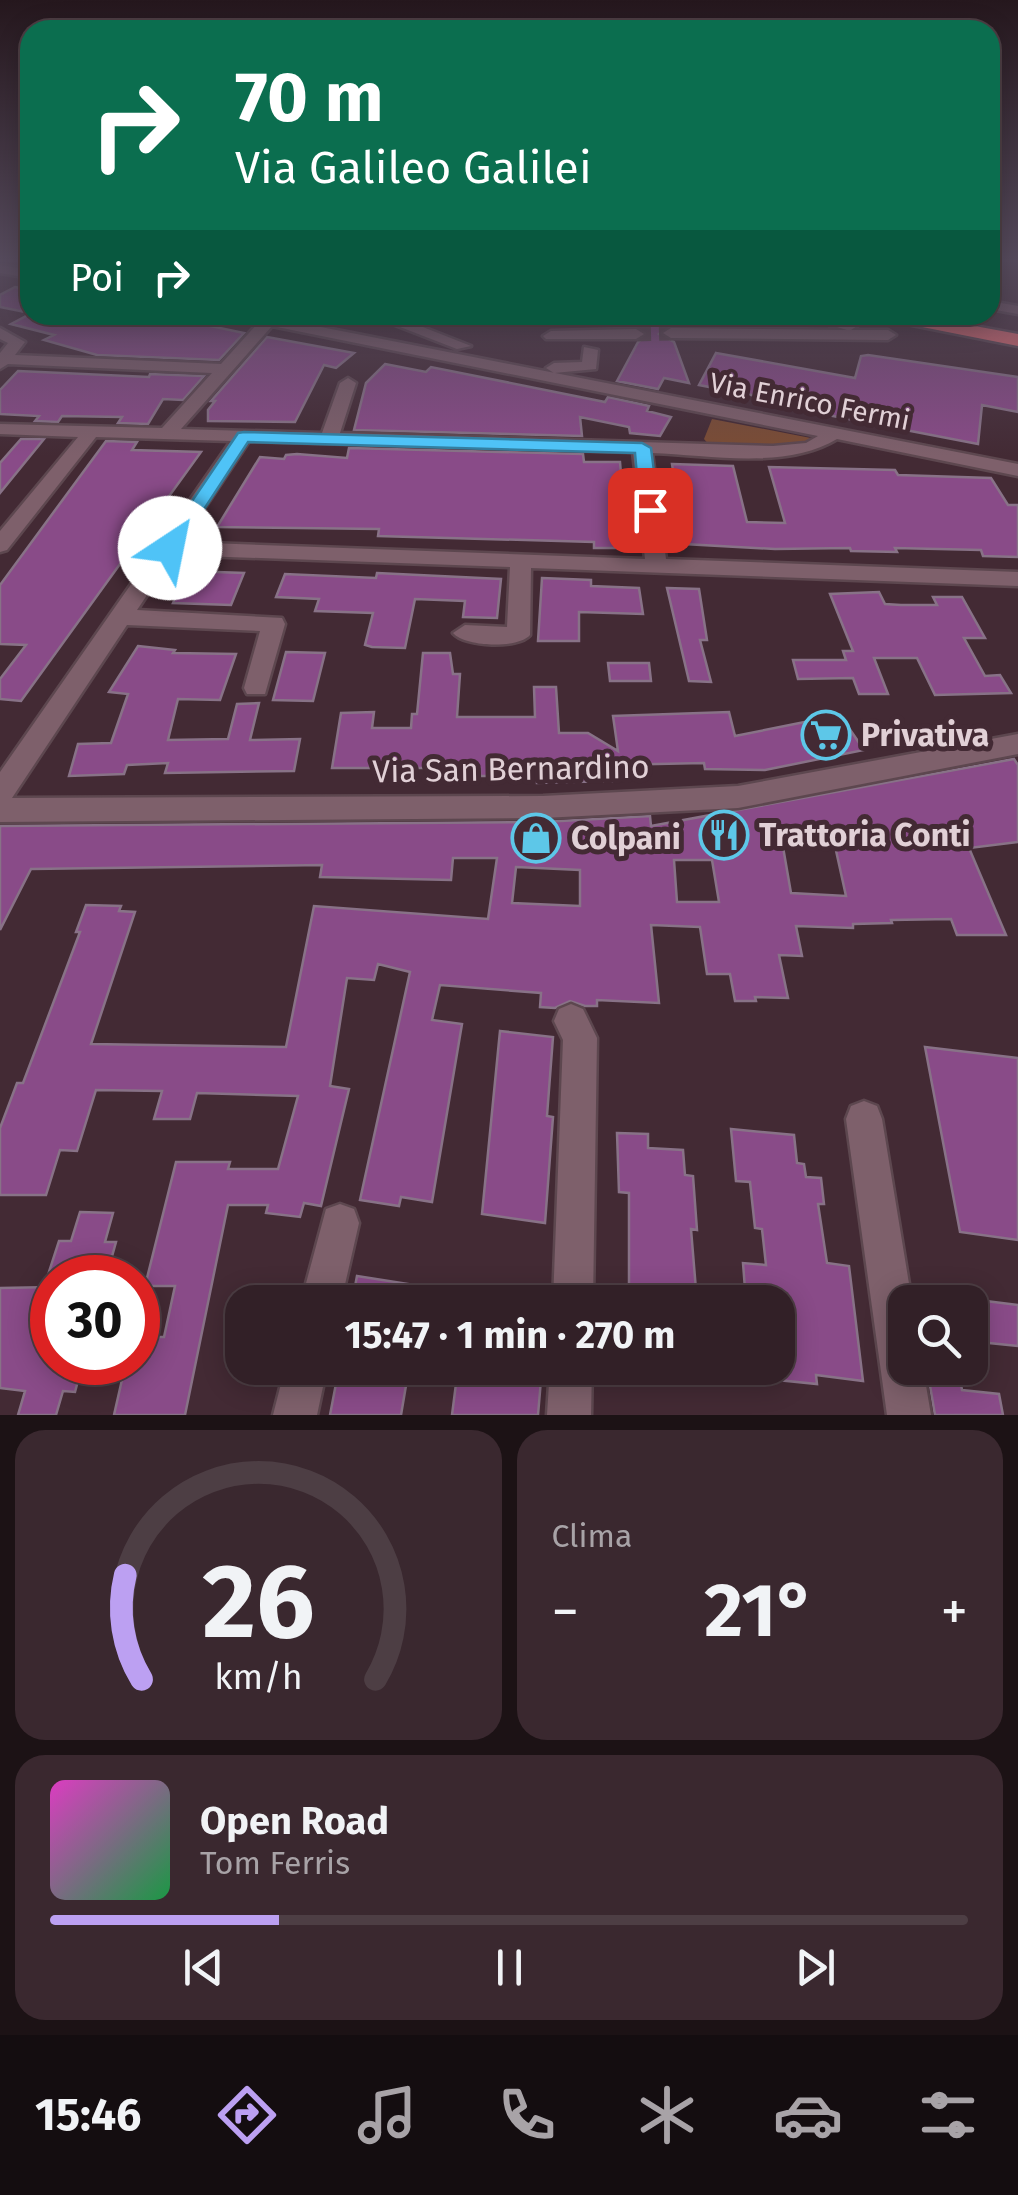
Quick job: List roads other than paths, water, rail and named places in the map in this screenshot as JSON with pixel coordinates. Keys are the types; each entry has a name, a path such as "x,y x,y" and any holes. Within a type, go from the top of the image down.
{"highway":[{"path":"887,325 1018,340"},
{"path":"887,325 1018,348"}],"street":[{"path":"166,435 264,325"},
{"name":"Via Enrico Fermi","path":"290,325 552,372 707,409 1018,470"},
{"path":"419,325 458,345 549,362 552,372"},
{"path":"671,333 887,325"},
{"path":"0,333 17,342 1,361"},
{"path":"552,372 563,355 558,336 636,334"},
{"path":"552,372 590,366 590,350"},
{"path":"1,361 222,369"},
{"path":"328,439 348,383"},
{"path":"695,439 707,409"},
{"path":"0,429 794,451 821,444 834,434"},
{"path":"0,545 90,433"},
{"path":"0,794 244,437"},
{"path":"668,449 695,439 717,450"},
{"path":"642,448 656,566"},
{"path":"170,548 1018,578"},
{"path":"465,633 518,635 521,561"},
{"path":"122,617 274,624 256,688"},
{"name":"Via San Bernardino","path":"0,810 543,807 738,798 918,760 1018,744"},
{"path":"571,1021 580,1038 573,1285"},
{"path":"864,1119 908,1415"},
{"path":"326,1285 340,1223"},
{"path":"296,1415 302,1385"},
{"path":"569,1415 570,1385"}],"tunnel":[{"path":"636,334 671,333"}],"place":[{"name":"Privativa","path":"826,735"},
{"name":"Trattoria Conti","path":"724,835"},
{"name":"Colpani","path":"536,838"}]}
